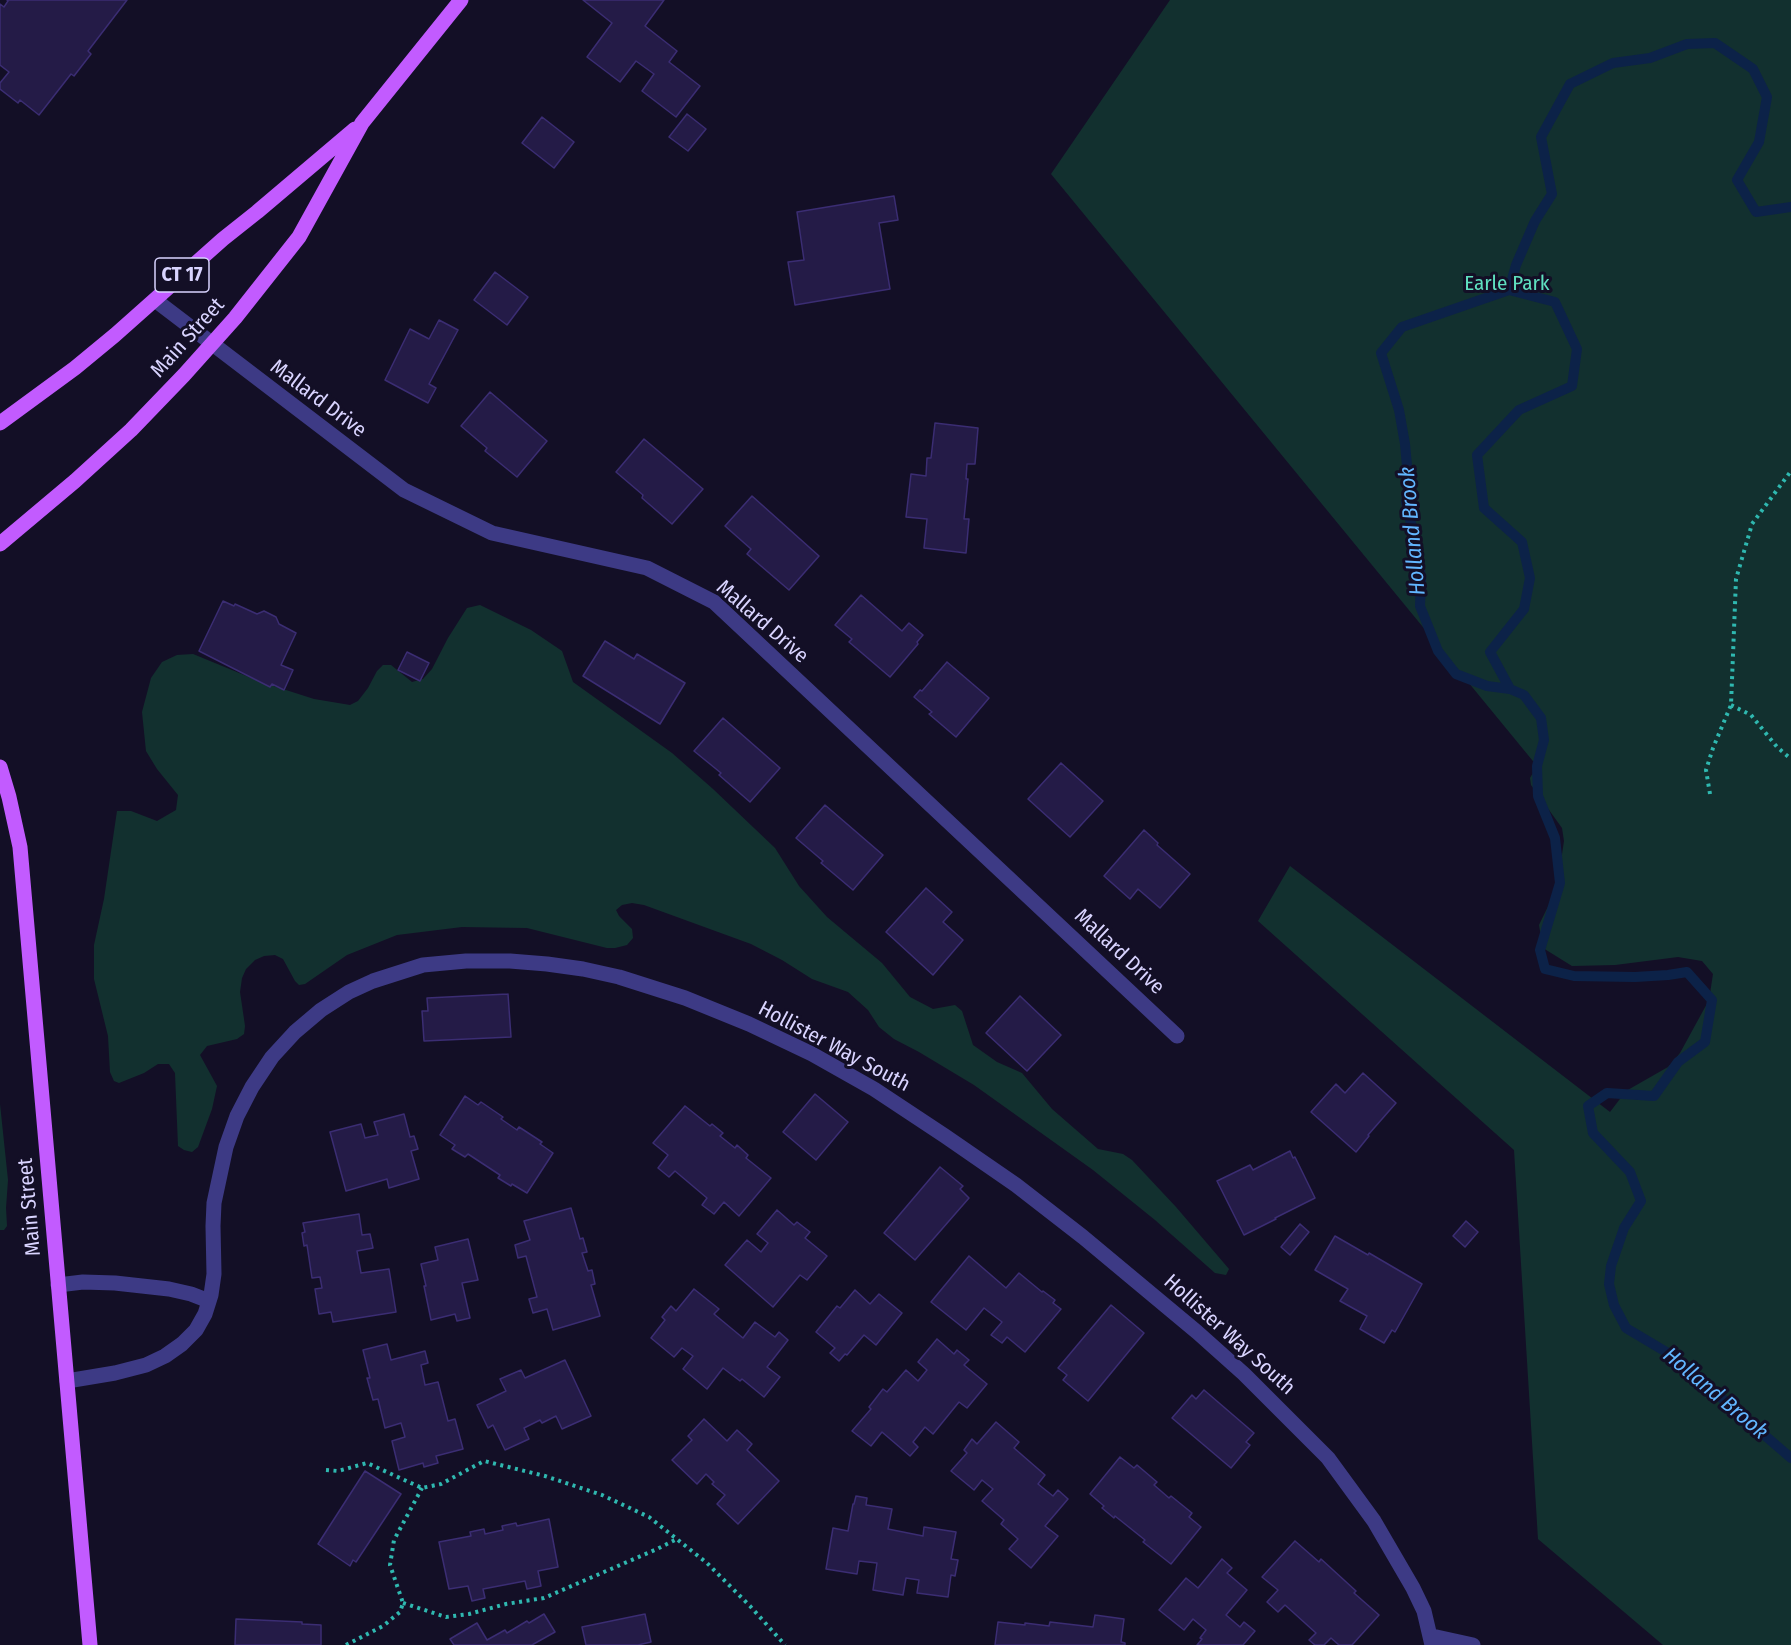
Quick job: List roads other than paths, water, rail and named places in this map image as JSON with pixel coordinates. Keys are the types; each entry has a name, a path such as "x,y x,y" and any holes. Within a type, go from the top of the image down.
{"main road":[{"name":"Main Street","path":"0,544 75,482 131,430 212,344 270,276 299,237 362,123 461,0"},
{"name":"Main Street","path":"0,423 75,368 223,239 362,123"},
{"name":"Main Street","path":"0,767 20,847 90,1645"}],"street":[{"name":"Mallard Drive","path":"155,300 404,490 492,533 648,568 714,602 1177,1036"},
{"name":"Hollister Way South","path":"67,1381 128,1371 146,1365 165,1356 196,1330 206,1314 209,1301 214,1274 214,1203 226,1147 237,1116 252,1087 272,1058 295,1032 321,1010 349,992 373,981 423,965 510,961 547,964 619,977 685,998 749,1024 812,1054 874,1089 945,1136 1016,1185 1083,1237 1244,1374 1328,1458 1352,1489 1394,1554 1424,1611 1432,1640"},
{"path":"58,1285 83,1282 115,1283 169,1289 209,1301"},
{"path":"1432,1640 1473,1645"}],"waterway":[{"name":"Holland Brook","path":"1791,207 1756,212 1737,180 1759,142 1767,97 1753,69 1715,43 1687,44 1650,58 1613,63 1570,84 1541,137 1552,194 1535,221 1516,265 1509,290 1402,327 1381,353 1399,410 1405,444 1409,487 1406,502 1418,553 1421,579 1420,606 1438,651 1456,674 1487,686 1510,689 1524,695 1541,718 1544,740 1537,766 1538,796 1555,838 1560,883 1540,950 1545,969 1574,976 1635,977 1687,972 1712,1000 1705,1042 1678,1062 1654,1096 1607,1093 1588,1106 1593,1133 1630,1172 1641,1201 1624,1228 1611,1266 1609,1284 1614,1305 1626,1328 1673,1356 1791,1458"},
{"path":"1509,290 1555,302 1577,349 1572,386 1519,410 1477,455 1484,508 1522,542 1530,578 1524,609 1490,652 1510,689"}],"park label":[{"name":"Earle Park","path":"1507,284"}]}
